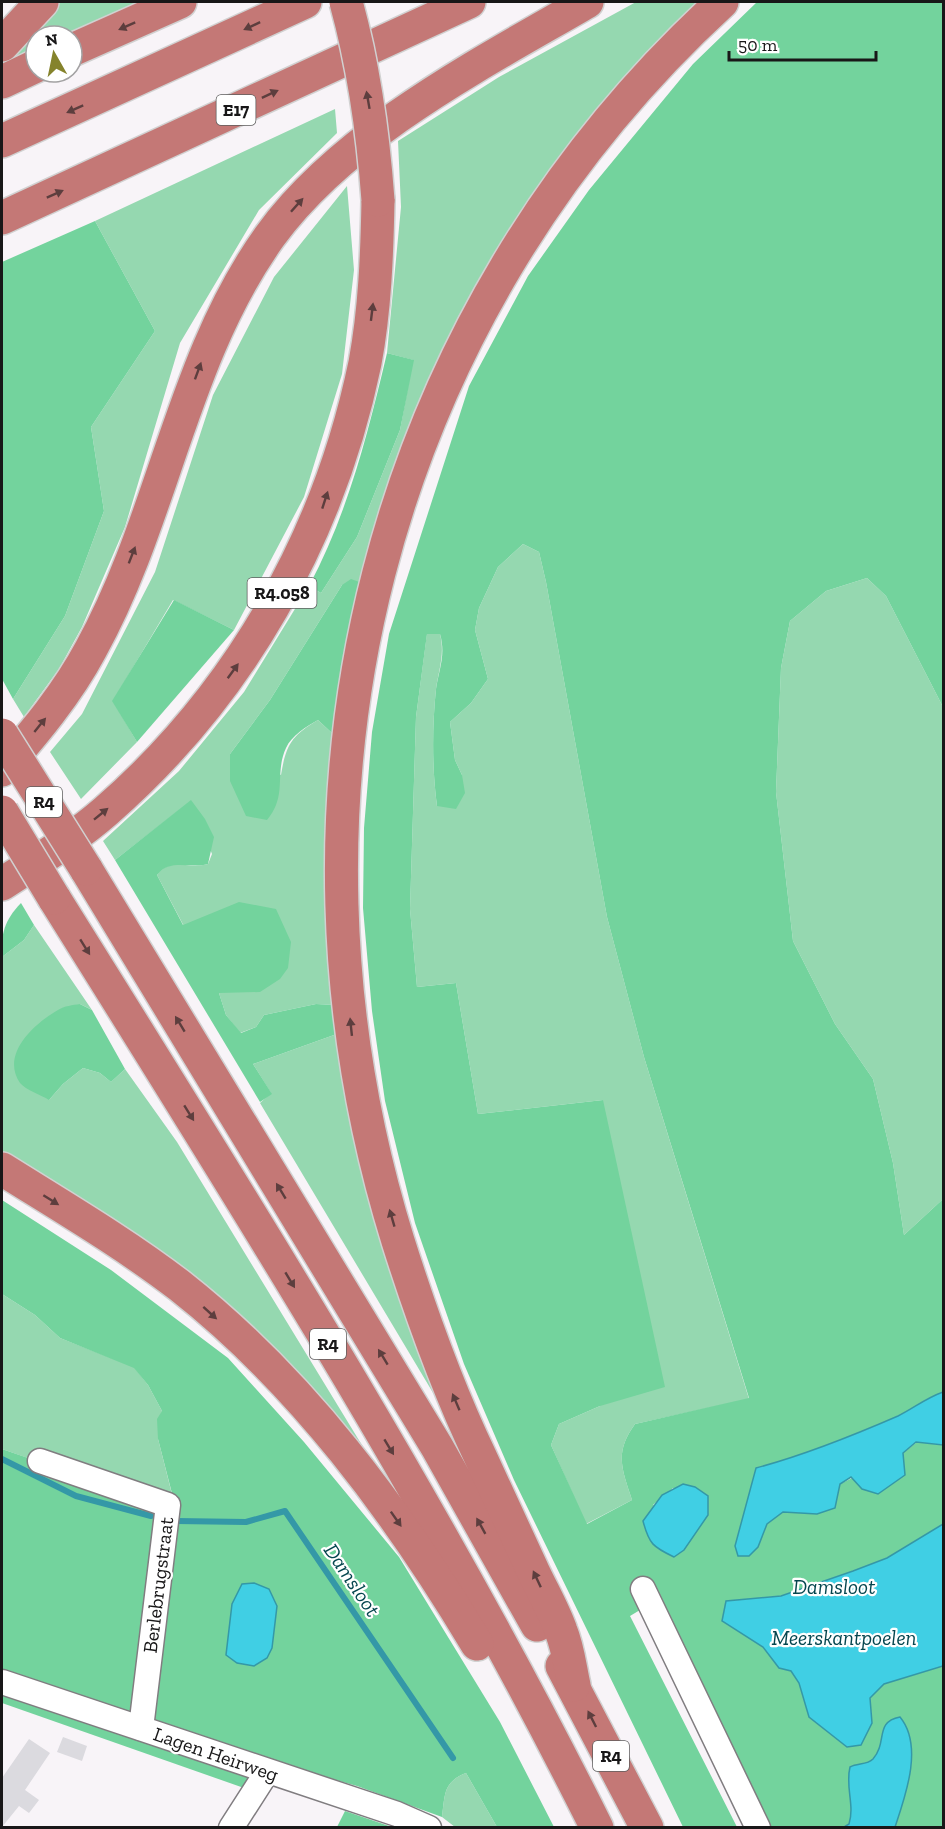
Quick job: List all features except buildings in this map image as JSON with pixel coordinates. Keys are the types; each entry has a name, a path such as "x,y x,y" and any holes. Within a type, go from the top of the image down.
{"highway":[{"path":"2,45 42,2"},
{"path":"84,45 180,2"},
{"path":"2,141 304,2"},
{"name":"R4.058","path":"2,884 104,812 159,760 208,705 250,647 285,588 321,511 349,429 365,362 373,306 378,200 372,125 361,59 346,2"},
{"name":"E17","path":"2,218 469,2"},
{"path":"2,770 46,717 92,648 132,556 203,360 224,313 271,235 318,182 386,126 459,76 587,2"},
{"path":"574,1685 562,1632 476,1449 440,1361 401,1250 381,1178 355,1059 344,959 340,903 344,771 353,699 367,625 391,528 409,469 436,400 465,340 547,201 642,83 722,2"},
{"path":"2,82 24,72"},
{"name":"R4","path":"2,735 86,869 437,1447 538,1628 574,1685 647,1827"},
{"name":"R4","path":"2,812 239,1194 412,1487 487,1616 591,1814"},
{"path":"2,1169 93,1226 180,1286 262,1359 342,1448 391,1511 441,1583 519,1714 591,1814"}],"street":[{"name":"Berlebrugstraat","path":"40,1461 168,1505 141,1728"},
{"path":"643,1589 758,1827"},
{"name":"Lagen Heirweg","path":"2,1682 397,1814 429,1827"},
{"path":"231,1827 267,1772"}],"green space":[{"path":"57,2 139,2 84,26 84,24 37,24"},
{"path":"636,2 708,2 588,130 365,584 342,585 270,700 230,754 281,775 291,742 302,731 318,720 334,735 329,854 335,1005 316,1004 264,1015 256,1027 240,1033 226,1015 219,993 157,875 168,866 208,864 212,854 191,801 115,860 103,841 179,771 244,692 309,586 321,593 357,537 400,430 413,360 387,353 401,207 398,141 499,77"},
{"path":"757,2 943,2 943,707 886,596 867,578 826,591 790,621 781,668 776,792 793,941 835,1024 873,1079 893,1163 904,1235 943,1199 943,1392 898,1416 863,1431 757,1468 735,1546 758,1547 767,1524 783,1512 817,1514 840,1484 903,1453 917,1442 943,1445 943,1524 887,1558 853,1571 781,1596 726,1601 722,1621 763,1647 779,1668 791,1671 799,1683 809,1717 847,1747 861,1744 872,1723 870,1698 884,1684 943,1666 943,1827 769,1827 660,1598 630,1616 737,1827 683,1827 514,1480 464,1364 415,1223 385,1101 372,1011 363,908 364,828 372,732 389,634 469,386 528,276 589,190 693,64","holes":["523,544 539,552 607,917 644,1057 749,1398 635,1424 628,1434 622,1453 623,1470 632,1500 587,1524 551,1445 559,1424 600,1406 665,1387 603,1100 478,1114 456,983 417,987 410,909 416,717 427,634 440,634 442,642 433,733 437,806 456,809 465,793 462,775 455,760 450,722 471,703 488,679 475,630 479,608 498,567","673,1488 708,1515 702,1522 653,1505"]},
{"path":"24,39 24,53 2,63"},
{"path":"335,109 337,133 259,210 180,343 125,527 82,627 59,669 24,717 13,699 65,616 104,511 91,427 155,331 95,221"},
{"path":"347,186 354,270 342,374 304,497 234,630 173,600 113,701 137,742 81,799 50,752 82,714 155,572 213,395 274,277"},
{"path":"95,221 155,331 91,427 104,511 65,616 13,699 2,679 2,262"},
{"path":"387,353 414,360 400,430 357,537 321,593 309,586 335,530 356,472"},
{"path":"523,544 539,552 607,917 644,1057 749,1399 635,1424 628,1434 622,1453 623,1470 632,1500 586,1524 551,1445 559,1424 600,1406 603,1100 478,1114 456,983 417,987 410,909 416,717 427,633 440,634 442,648 433,733 437,806 462,775 455,760 450,722 471,703 488,679 475,630 479,608 498,567"},
{"path":"867,578 886,596 943,707 943,1199 904,1235 893,1163 873,1079 835,1024 793,941 776,792 781,668 790,621 826,591"},
{"path":"351,579 365,584 334,735 318,720 295,735 288,744 283,758 279,793 273,811 267,820 246,816 230,781 230,754 270,700 342,585"},
{"path":"174,600 234,630 137,742 112,701"},
{"path":"191,800 205,819 214,837 208,864 174,865 157,875 183,925 239,902 276,909 291,942 288,968 280,979 260,992 219,993 226,1015 241,1033 256,1027 264,1015 316,1004 335,1005 337,1026 334,1035 253,1064 272,1094 260,1102 115,860"},
{"path":"21,903 34,925 24,940 2,957 5,928"},
{"path":"34,925 92,1010 80,1004 49,1100 63,1084 83,1068 100,1073 111,1082 125,1069 177,1142 393,1496 352,1444 2,1157 2,957 24,940"},
{"path":"80,1004 92,1010 125,1069 111,1082 100,1073 83,1068 63,1084 49,1100 20,1083 15,1072 14,1061 17,1051 31,1031 49,1016 63,1008"},
{"path":"337,1026 460,1438 260,1103 271,1093 253,1064 334,1035"},
{"path":"2,1200 111,1270 228,1358 304,1442 399,1557 500,1722 554,1827 497,1827 466,1773 453,1781 446,1790 442,1817 357,1786 275,1763 2,1669 2,1449 176,1509 158,1439 157,1419 162,1411 148,1385 134,1368 60,1338 35,1315 2,1294"},
{"path":"2,1294 35,1315 60,1338 134,1367 148,1385 162,1411 158,1439 176,1510 2,1449"},
{"path":"2,1688 255,1774 244,1788 2,1703"},
{"path":"466,1773 497,1827 455,1827 442,1817 446,1790 453,1781"},
{"path":"345,1811 392,1827 337,1827"}],"water":[{"path":"943,1392 943,1445 916,1442 903,1453 905,1475 878,1494 862,1489 851,1477 840,1484 835,1508 817,1514 783,1512 767,1524 758,1547 749,1556 738,1556 735,1546 756,1468 863,1431 898,1416"},
{"path":"683,1484 695,1487 708,1496 708,1515 684,1550 674,1557 653,1544 647,1535 643,1521 662,1495"},
{"name":"Meerskantpoelen","path":"943,1524 943,1666 884,1684 870,1698 872,1723 861,1745 847,1747 809,1717 799,1683 791,1671 779,1668 763,1647 722,1621 726,1601 781,1596 853,1571 887,1558"},
{"path":"254,1583 269,1589 277,1606 272,1648 267,1658 254,1666 237,1663 226,1655 232,1604 242,1584"},
{"path":"900,1717 911,1742 912,1757 907,1787 895,1827 844,1827 849,1824 851,1817 850,1767 873,1759 880,1746 887,1723"}],"waterway":[{"name":"Damsloot","path":"2,1459 76,1496 151,1516"},
{"name":"Damsloot","path":"176,1521 246,1522 285,1511 453,1758"}]}
